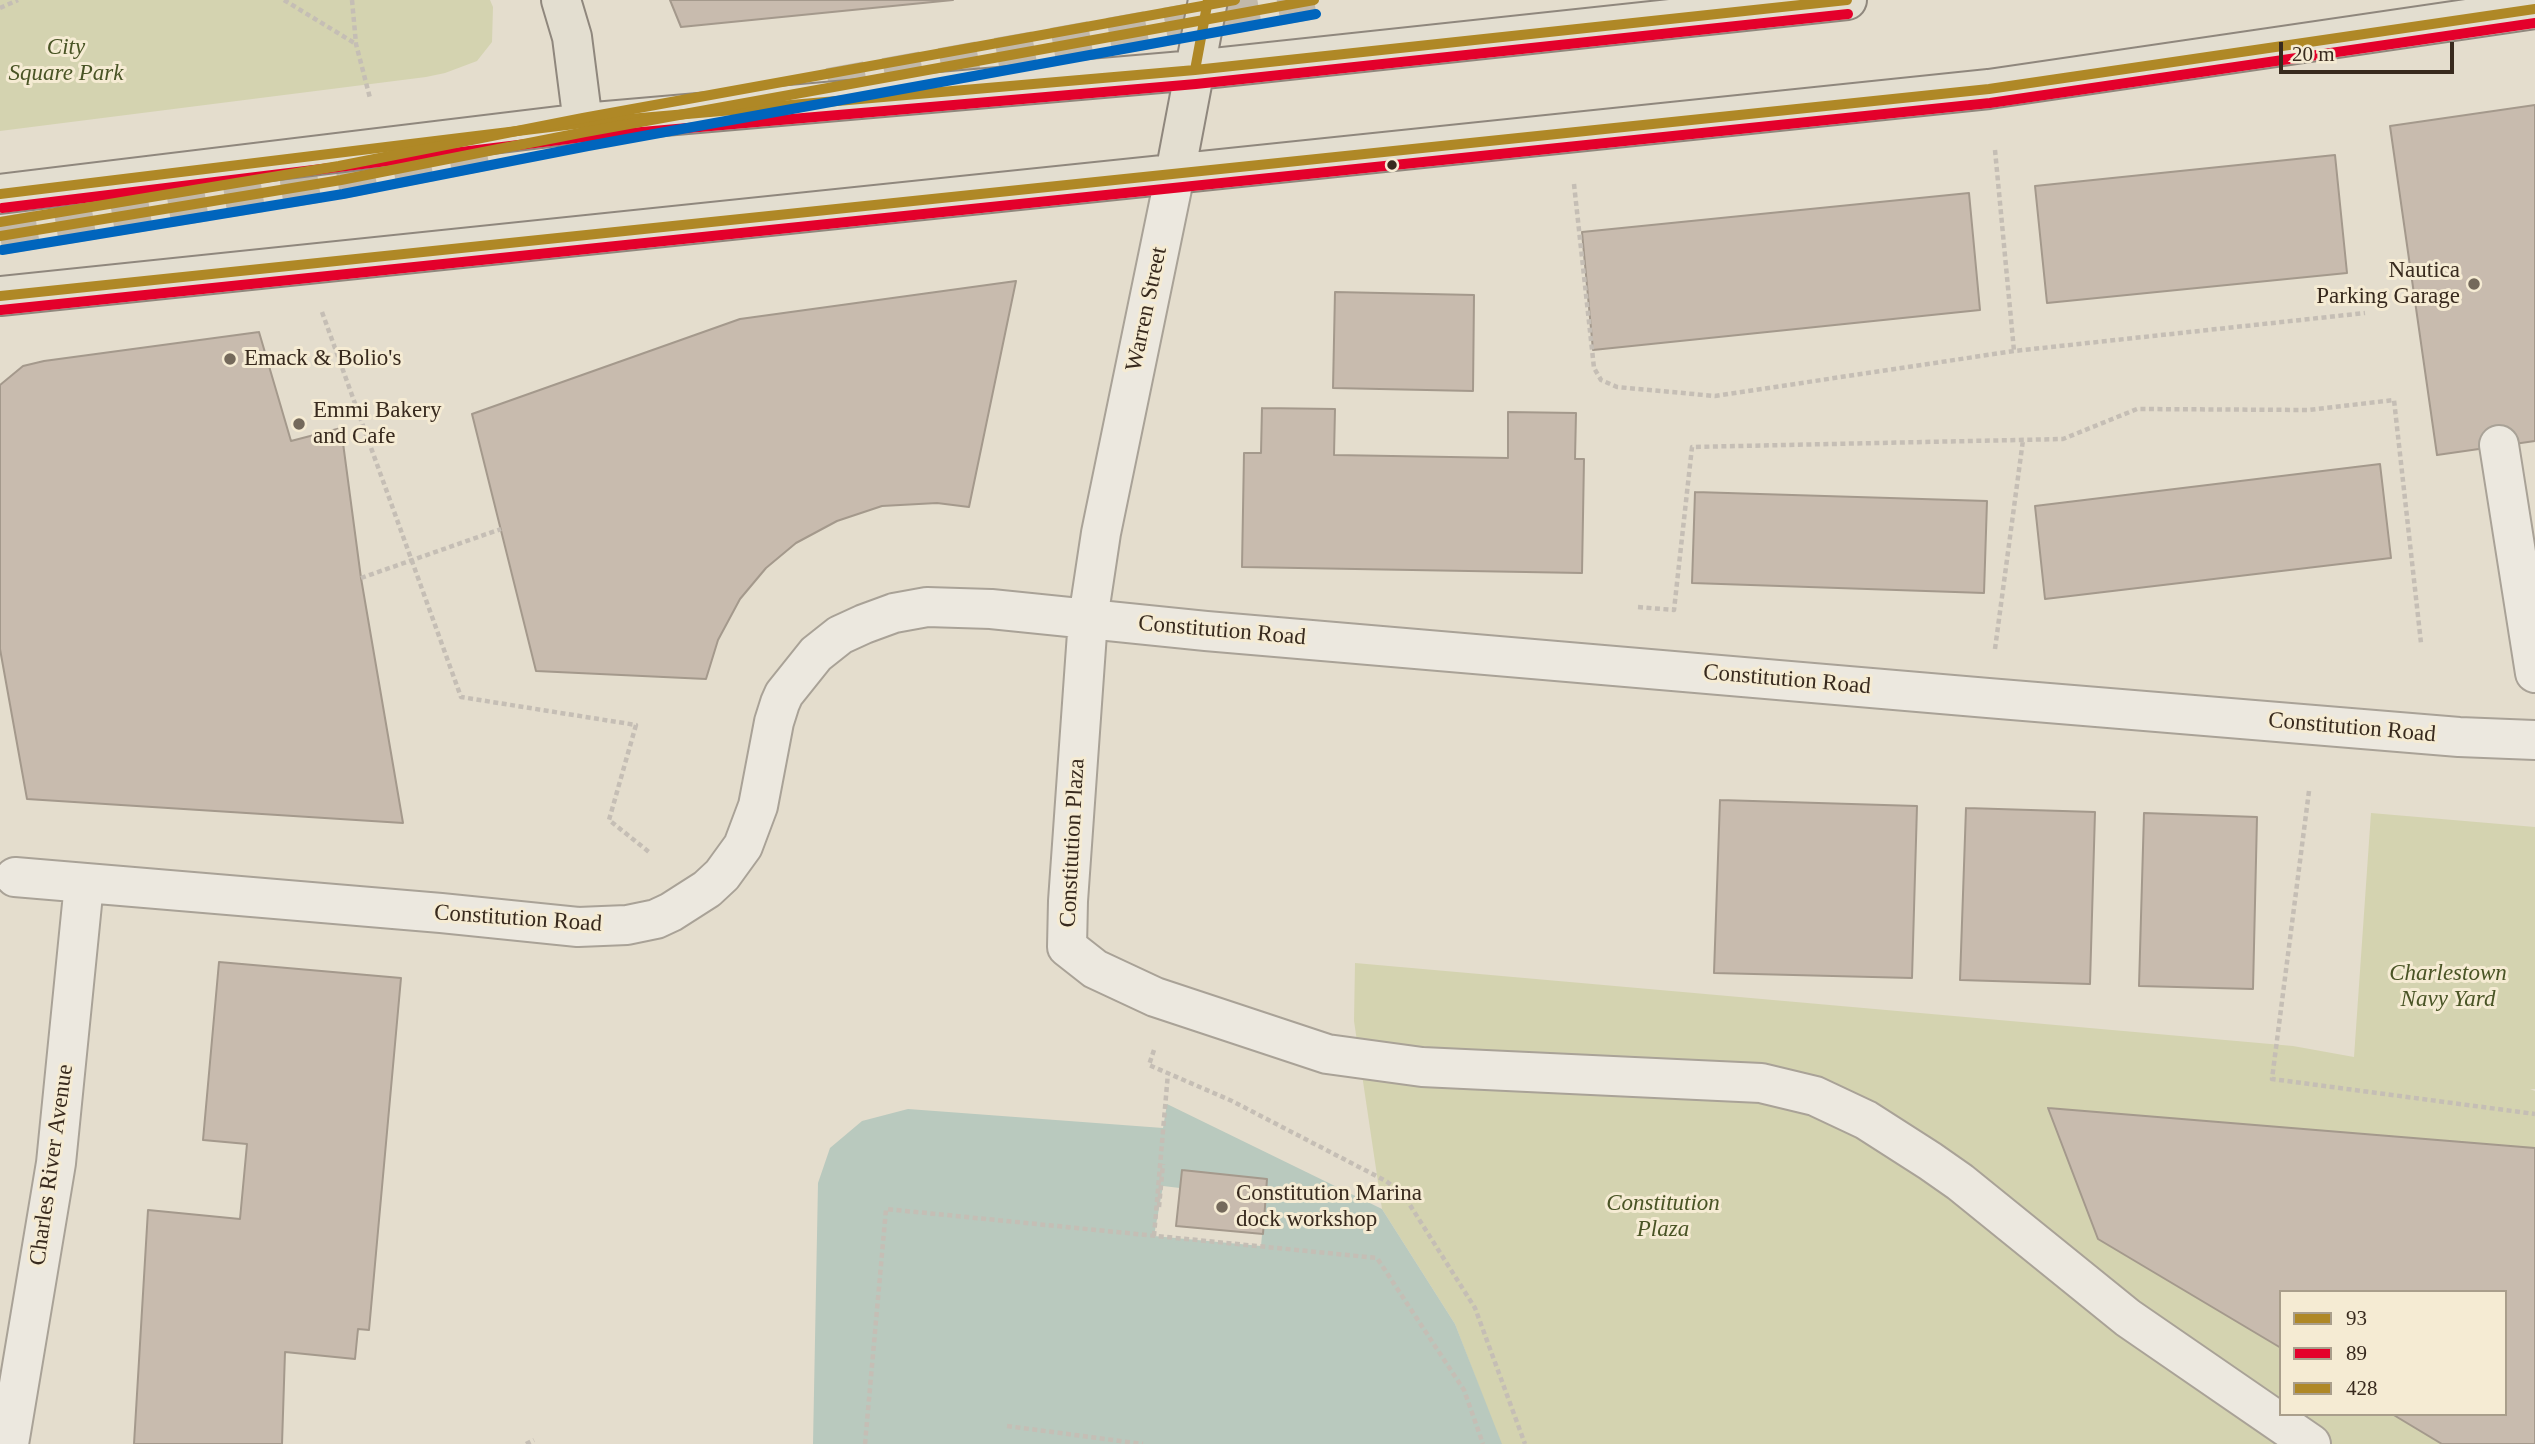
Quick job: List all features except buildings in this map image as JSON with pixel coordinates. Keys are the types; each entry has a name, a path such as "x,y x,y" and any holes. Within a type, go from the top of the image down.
{"main road":[{"path":"561,0 572,37 583,123"},
{"name":"Warren Street","path":"1175,174 1208,0"},
{"path":"0,194 583,123 1195,70 1847,0"},
{"path":"0,296 1989,89 2535,9"}],"street":[{"name":"Warren Street","path":"1088,619 1101,533 1175,174"},
{"path":"2499,445 2535,673"},
{"name":"Constitution Road","path":"15,877 441,912 578,927 627,925 656,919 707,889 734,860 753,825 774,722 784,694 817,654 840,635 894,613 928,607 990,608 1088,619 1989,698 2459,737 2535,740"},
{"name":"Constitution Plaza","path":"1088,619 1067,947 1087,963 1155,997 1328,1054 1422,1067 1761,1083 1815,1096 1866,1120 1960,1182 2129,1318 2311,1444"},
{"name":"Charles River Avenue","path":"9,1444 56,1163 84,884"}],"path":[{"path":"0,8 18,0"},
{"path":"284,0 356,44"},
{"path":"352,0 356,44 370,98"},
{"path":"1995,150 2014,351"},
{"path":"1574,184 1594,368 1601,380 1617,387 1715,396 2014,351 2365,313"},
{"path":"304,264 461,697 636,725 608,820 649,852"},
{"path":"1638,607 1674,610 1692,447 2063,439 2137,409 2309,410 2394,400 2421,643"},
{"path":"1989,698 2023,440"},
{"path":"361,578 501,529"},
{"path":"2308,791 2272,1079 2535,1114"},
{"path":"1155,1045 1149,1065 1223,1096 1385,1181 1403,1194 1475,1308 1525,1444"},
{"path":"1154,1236 1163,1186 1163,1128 1168,1072"},
{"path":"865,1444 886,1209 1377,1258 1464,1390 1483,1444"},
{"path":"1007,1426 1143,1444"},
{"path":"526,1444 534,1440"}],"green space":[{"name":"City Square Park","path":"0,0 490,0 493,7 492,42 477,61 426,77 0,131"},
{"name":"Constitution Plaza","path":"2371,813 2535,827 2535,1089 2530,1089 2535,1091 2535,1444 1501,1444 1455,1324 1382,1209 1354,1021 1355,963 2293,1046 2354,1057"}],"shaded area":[{"path":"1167,1104 1382,1209 1455,1324 1502,1444 813,1444 818,1183 830,1148 862,1121 908,1109 1163,1128"}],"pier":[{"name":"Constitution Marina dock workshop","path":"1182,1170 1267,1179 1261,1246 1154,1236 1163,1186 1180,1188"}],"tunnel":[{"path":"829,87 1314,0"},
{"path":"0,236 341,180 498,149"}],"transit line":[{"name":"93","path":"1195,70 1208,0"},
{"path":"0,222 339,166 583,118 1235,0"},
{"name":"428","path":"0,236 341,180 585,132 1314,0"},
{"name":"93","path":"0,194 583,123 1195,70 1847,0"},
{"name":"93","path":"0,296 1989,89 2535,9"},
{"path":"2,250 343,194 588,146 1316,14"},
{"name":"89","path":"2,208 584,137 1196,84 1848,14"},
{"name":"89","path":"1,310 1990,103 2535,23"}],"place":[{"name":"Nautica Parking Garage","path":"2474,284"},
{"name":"Emack & Bolio's","path":"230,359"},
{"name":"Emmi Bakery and Cafe","path":"299,424"},
{"name":"Constitution Marina dock workshop","path":"1222,1207"}],"park label":[{"name":"Charlestown Navy Yard","path":"2448,987"}]}
